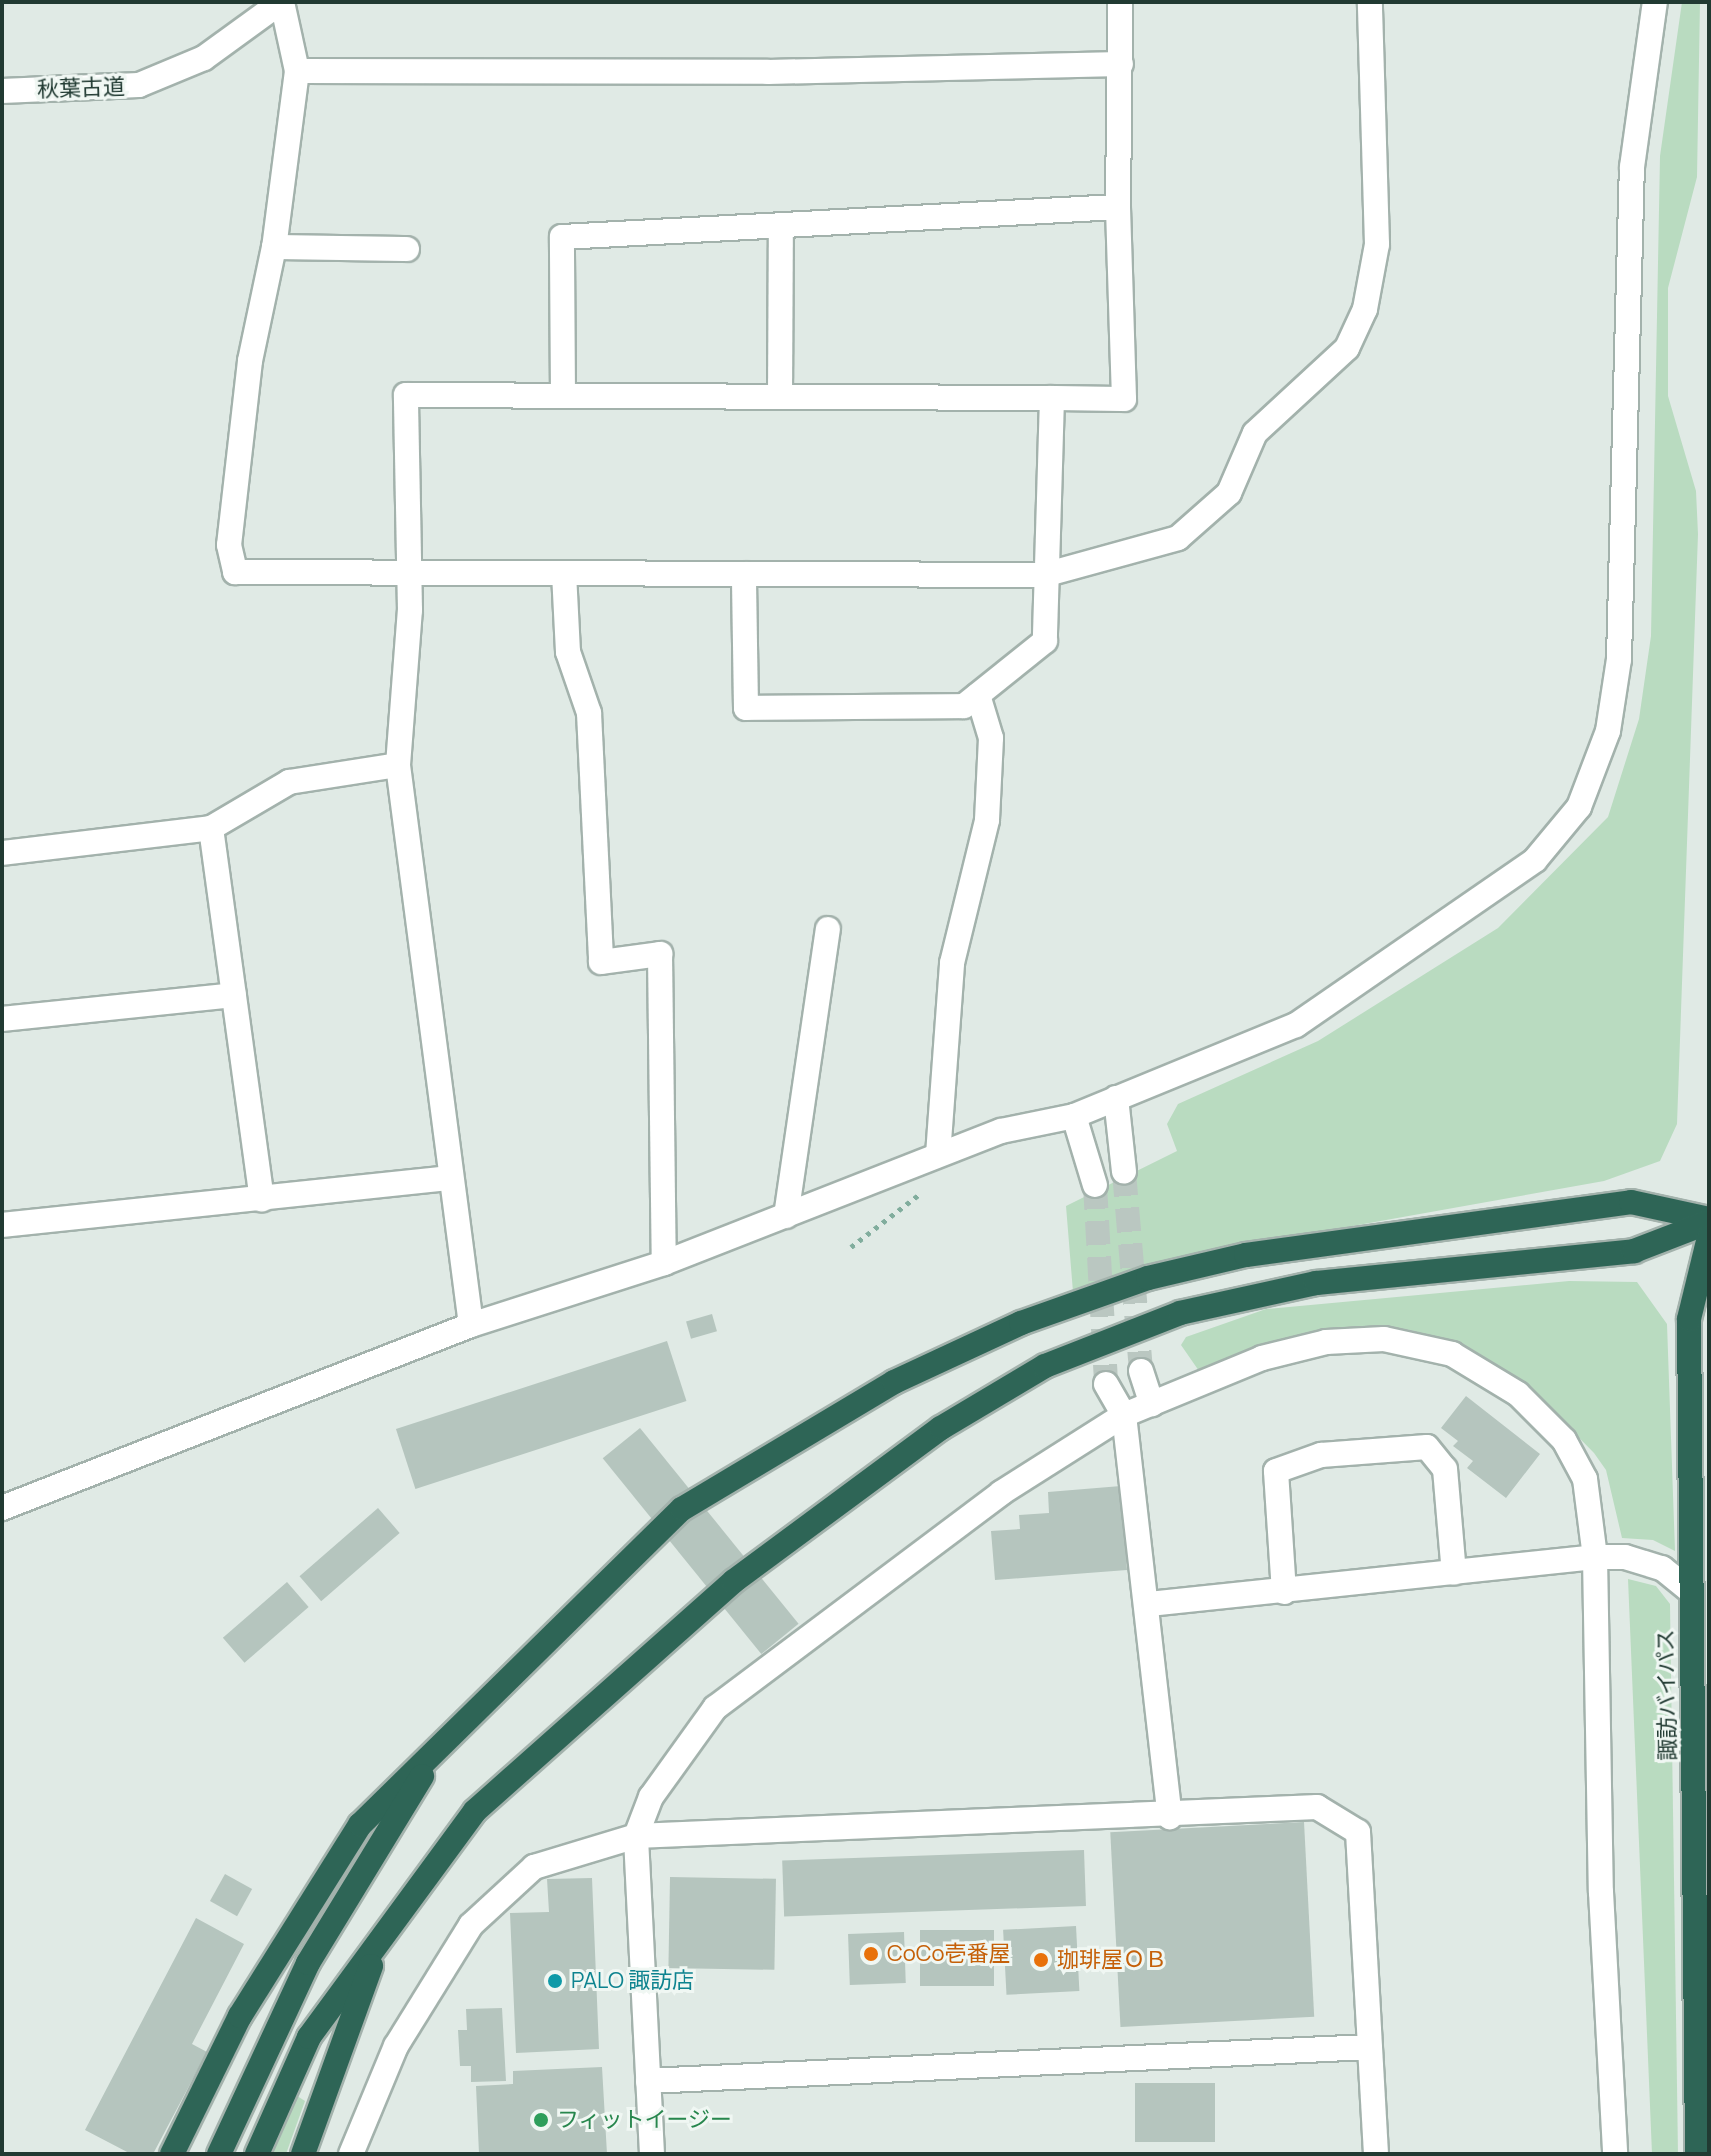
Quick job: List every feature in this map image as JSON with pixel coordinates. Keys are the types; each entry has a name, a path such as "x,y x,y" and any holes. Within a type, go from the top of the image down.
{"highway":[{"path":"172,2154 240,2016 360,1825 682,1509 894,1382 1021,1323 1148,1278 1246,1255 1631,1202 1709,1221"},
{"path":"257,2154 309,2037 377,1948 421,1878 475,1811 734,1581 941,1428 1045,1366 1180,1313 1316,1283 1634,1251 1709,1221"},
{"name":"諏訪バイパス","path":"1697,2154 1689,1319 1709,1237"},
{"path":"219,2154 308,1963 437,1751"},
{"path":"303,2154 377,1948"}],"street":[{"path":"281,2 297,71 274,247 250,361 229,545 235,572 1044,575 1178,538 1229,493 1255,433 1347,348 1365,309 1377,244 1370,2"},
{"name":"秋葉古道","path":"2,91 139,85 204,58 281,2"},
{"path":"471,1325 398,765 409,572 406,395 1124,399 1118,207 1120,2"},
{"path":"2,1508 471,1325 664,1263 1001,1131 1074,1116 1296,1025 1535,860 1579,807 1608,731 1619,659 1632,167 1655,2"},
{"path":"297,71 768,72 1121,64"},
{"path":"563,396 562,237 1118,207"},
{"path":"780,397 781,225"},
{"path":"274,247 407,249"},
{"path":"744,574 746,708 964,706 1045,641 1044,575 1052,398"},
{"path":"564,573 568,652 589,713 601,962 660,954 664,1263"},
{"path":"938,1155 952,963 987,820 991,738 978,695"},
{"path":"2,853 211,828 289,782 398,765"},
{"path":"211,828 262,1200"},
{"path":"786,1216 828,929"},
{"path":"2,1019 234,995"},
{"path":"1116,1098 1124,1172"},
{"path":"1074,1116 1095,1185"},
{"path":"2,1225 451,1178"},
{"path":"652,2154 636,1836 651,1797 715,1708 1001,1493 1124,1415 1262,1358 1326,1342 1384,1339 1452,1354 1518,1394 1564,1440 1585,1479 1595,1557 1601,1892 1615,2154"},
{"path":"1141,1371 1152,1404"},
{"path":"1106,1384 1124,1415 1149,1604 1170,1817"},
{"path":"1284,1592 1276,1471 1321,1455 1427,1447 1445,1469 1454,1573"},
{"path":"1149,1604 1595,1557 1625,1557 1662,1568 1692,1592"},
{"path":"351,2154 396,2046 471,1925 534,1867 636,1836 1170,1817 1317,1807 1358,1832 1376,2154"},
{"path":"648,2081 1368,2047"}],"green space":[{"path":"1682,2 1700,2 1697,177 1668,288 1668,396 1696,491 1698,534 1677,1124 1660,1161 1604,1181 1218,1250 1073,1292 1066,1206 1177,1151 1167,1124 1178,1104 1318,1041 1498,928 1608,817 1639,719 1651,636 1660,156"},
{"path":"1569,1281 1637,1282 1667,1324 1675,1551 1653,1540 1622,1538 1606,1470 1594,1453 1545,1403 1477,1353 1410,1330 1373,1327 1333,1330 1199,1371 1181,1345 1186,1337 1266,1309"},
{"path":"1628,1579 1656,1586 1670,1604 1678,2154 1652,2154"},
{"path":"294,2094 305,2101 286,2154 271,2154"}],"building":[{"path":"712,1314 717,1331 691,1339 686,1321"},
{"path":"667,1341 686,1401 415,1489 396,1429"},
{"path":"1466,1396 1540,1454 1506,1498 1467,1468 1473,1461 1453,1446 1458,1441 1441,1428"},
{"path":"640,1428 799,1624 761,1654 603,1458"},
{"path":"1121,1486 1127,1570 995,1580 991,1531 1020,1529 1019,1515 1049,1513 1048,1492"},
{"path":"378,1508 400,1533 321,1601 300,1576"},
{"path":"287,1582 309,1607 244,1663 223,1638"},
{"path":"1304,1822 1314,2017 1120,2027 1110,1832"},
{"path":"1084,1850 1086,1906 784,1917 782,1861"},
{"path":"225,1874 252,1889 237,1916 210,1901"},
{"path":"670,1877 776,1879 774,1970 668,1968"},
{"name":"PALO 諏訪店","path":"592,1878 599,2049 516,2053 510,1913 549,1912 547,1879"},
{"path":"196,1918 244,1944 192,2044 207,2052 153,2154 131,2154 85,2130"},
{"name":"珈琲屋ＯＢ","path":"1076,1926 1079,1991 1007,1995 1003,1930"},
{"path":"920,1930 994,1930 994,1986 920,1986"},
{"path":"904,1932 906,1983 850,1985 848,1934"},
{"path":"502,2008 506,2081 471,2082 471,2066 460,2066 458,2030 467,2030 466,2009"},
{"name":"フィットイージー","path":"602,2067 607,2154 479,2154 476,2086 513,2084 513,2071"},
{"path":"1135,2083 1215,2083 1215,2142 1135,2142"}],"tunnel":[{"path":"1124,1172 1141,1371"},
{"path":"1095,1185 1106,1384"}],"place":[{"name":"CoCo壱番屋","path":"871,1954"},
{"name":"珈琲屋ＯＢ","path":"1041,1960"},
{"name":"PALO 諏訪店","path":"555,1981"},
{"name":"フィットイージー","path":"541,2120"}]}
